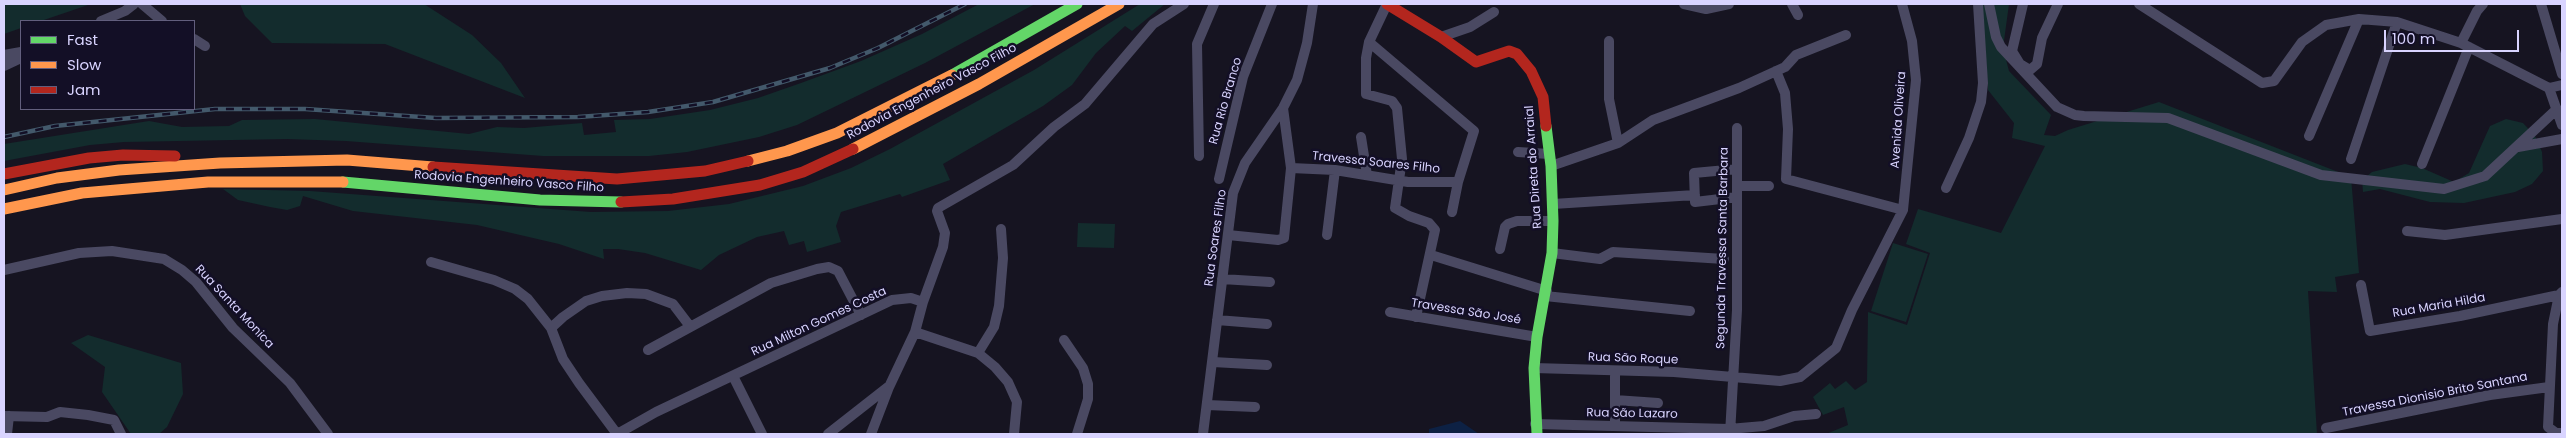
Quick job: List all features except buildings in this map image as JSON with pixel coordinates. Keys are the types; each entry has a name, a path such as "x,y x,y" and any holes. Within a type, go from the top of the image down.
{"main road":[{"name":"Rodovia Engenheiro Vasco Filho","path":"4,190 57,178 119,170 220,163 347,160 535,175 618,179 705,171 787,152 837,133 928,89 1077,4"},
{"name":"Rodovia Engenheiro Vasco Filho","path":"4,209 82,193 208,182 250,181 347,182 540,200 609,203 673,199 716,193 760,184 803,172 844,154 979,84 1119,4"},
{"name":"Rua Direta do Arraial","path":"1387,4 1441,37 1476,62 1509,51 1524,61 1543,96 1553,221 1552,253 1537,336 1534,368 1536,429"},
{"path":"4,174 89,158 123,155 200,157 220,163"}],"street":[{"path":"103,20 125,11 134,4"},
{"path":"142,4 154,20"},
{"path":"871,434 888,387 915,332 923,302 945,240 944,229 937,211 938,208 1013,164 1054,127 1085,104 1153,24 1184,4"},
{"path":"1199,156 1196,44 1214,4"},
{"name":"Rua Rio Branco","path":"1219,179 1243,77 1272,4"},
{"name":"Rua Soares Filho","path":"1203,434 1234,193 1239,175 1253,149 1283,108 1301,68 1313,4"},
{"path":"1387,4 1369,42 1366,58 1366,94 1392,101 1397,108 1402,159 1396,209 1432,225 1435,232 1416,316"},
{"path":"1684,4 1706,9 1729,4"},
{"path":"1792,4 1798,15"},
{"name":"Avenida Oliveira","path":"1902,4 1912,41 1916,80 1903,210"},
{"path":"1946,188 1981,102 1983,83 1978,4"},
{"path":"1989,4 1996,37 2001,47 2057,108 2075,116 2168,118 2321,175 2444,189 2485,176 2557,109"},
{"path":"2023,4 2012,51 2020,64 2030,70 2037,64 2042,38 2058,4"},
{"path":"2138,4 2262,83 2274,81 2302,42 2326,25 2359,19 2397,22 2465,45 2549,88 2562,85"},
{"path":"2422,164 2477,11 2483,4"},
{"path":"2541,4 2562,74"},
{"path":"1441,37 1470,27 1494,12"},
{"path":"2309,136 2359,19"},
{"path":"2351,159 2397,22"},
{"path":"1550,166 1618,143 1653,120 1739,88 1785,67 1796,55 1846,35"},
{"path":"195,41 205,46"},
{"path":"1609,41 1609,99 1618,143"},
{"path":"1369,42 1474,131 1458,182 1452,212"},
{"path":"4,55 20,52"},
{"path":"4,66 20,58"},
{"path":"1776,71 1785,93 1788,129 1786,179 1903,210"},
{"path":"2549,88 2562,125"},
{"path":"1228,235 1283,239 1287,224 1291,168 1283,108"},
{"name":"Segunda Travessa Santa Barbara","path":"1730,432 1737,310 1737,128"},
{"path":"1361,137 1367,175"},
{"path":"2517,147 2562,139"},
{"path":"1518,152 1549,154"},
{"name":"Travessa Soares Filho","path":"1291,168 1335,170 1400,181 1436,184 1458,182"},
{"path":"1695,198 1694,173 1737,169"},
{"path":"1327,235 1335,170"},
{"path":"1553,204 1695,198 1769,186"},
{"name":"Rua São Roque","path":"1534,368 1615,372 1674,372 1732,378 1780,380 1800,377 1836,348 1852,310 1903,210"},
{"path":"2407,231 2445,235 2562,219"},
{"path":"1500,249 1505,227 1508,224 1553,221"},
{"path":"978,353 994,327 999,306 1003,258 1001,229"},
{"name":"Rua Santa Monica","path":"4,270 79,253 112,251 164,259 182,270 196,282 234,328 290,383 328,434"},
{"path":"1552,253 1600,259 1613,252 1724,259"},
{"path":"1431,255 1546,293 1690,311"},
{"path":"431,262 494,280 514,289 528,299 551,328 563,359 617,434"},
{"path":"648,350 689,325 771,283 802,272 830,267 838,271 861,316"},
{"path":"1222,279 1270,282"},
{"name":"Rua Maria Hilda","path":"2361,285 2370,331 2460,316 2561,294"},
{"path":"551,328 586,301 602,296 627,294 646,294 673,304 689,325"},
{"path":"2561,294 2553,324 2546,430 2562,433"},
{"name":"Rua Milton Gomes Costa","path":"617,434 656,412 902,298 923,302"},
{"name":"Travessa São José","path":"1390,312 1537,336"},
{"path":"1217,320 1267,324"},
{"path":"915,332 978,353 995,367 1014,392 1018,408 1014,434"},
{"path":"1064,340 1083,368 1088,384 1088,399 1077,434"},
{"path":"1213,362 1267,365"},
{"path":"1615,372 1615,425"},
{"path":"733,376 762,434"},
{"path":"828,434 888,387"},
{"name":"Travessa Dionisio Brito Santana","path":"2326,428 2490,395 2549,387"},
{"path":"1615,400 1658,403"},
{"path":"1207,405 1255,407"},
{"path":"7,434 6,416 47,417 60,412 114,420 121,434"},
{"name":"Rua São Lazaro","path":"1536,429 1615,425 1730,432 1765,430 1794,416 1816,414"}],"green space":[{"path":"4,4 88,4 44,20 20,20 20,28 4,34"},
{"path":"240,4 424,4 472,35 501,63 525,98 385,44 272,43 245,16"},
{"path":"979,4 1035,4 925,63 797,125 759,137 687,152 649,156 543,156 346,141 287,139 124,142 90,145 4,161 4,144 149,121 182,127 229,126 242,120 315,119 469,134 497,127 524,128 582,123 584,135 616,132 614,120 650,119 710,110 758,98 801,83 861,61 922,34"},
{"path":"1140,4 1165,4 1132,31 1125,26 1096,53 1072,85 1043,106 943,164 950,180 902,197 900,194 841,212 836,226 841,242 807,252 804,241 789,245 784,231 757,237 719,255 701,270 645,253 618,249 603,249 604,259 559,244 477,225 353,211 303,196 300,206 287,210 238,200 223,189 310,191 591,212 668,211 729,204 803,186 851,168 890,149 1034,70"},
{"path":"1982,4 2009,4 2003,48 2009,71 2051,115 2044,135 2055,136 2068,130 2159,102 2351,177 2359,273 2335,277 2337,292 2308,291 2317,434 1826,434 1848,425 1844,407 1823,415 1813,397 1830,383 1835,389 1846,381 1855,390 1867,382 1868,312 1907,325 1930,253 1906,244 1918,209 2001,233 2045,146 2012,138 2014,123 1988,90"},
{"path":"2506,119 2523,123 2535,136 2542,152 2543,171 2532,184 2515,192 2464,203 2430,202 2380,189 2363,192 2362,180 2372,172 2405,164 2422,168 2454,182 2469,173 2490,126"},
{"path":"1078,223 1115,224 1114,248 1077,247"},
{"path":"1893,243 1928,254 1906,322 1871,311"},
{"path":"88,335 181,363 183,394 167,427 159,434 131,434 102,392 105,367 71,343"}],"water":[{"path":"1460,421 1479,434 1429,434 1429,429"}],"railway":[{"path":"4,137 55,126 215,109 305,109 436,118 578,117 648,112 713,102 830,68 878,48 965,4"}],"traffic: fast":[{"path":"952,75 1077,4"},
{"path":"1537,434 1534,368 1537,337 1552,253 1553,221 1551,166 1546,126"},
{"path":"343,182 540,200 621,202"}],"traffic: slow":[{"path":"853,149 979,84 1119,4"},
{"path":"748,161 787,151 837,133 952,75"},
{"path":"4,190 57,178 119,170 220,163 347,160 433,167"},
{"path":"4,209 82,193 208,182 343,182"}],"traffic: jam":[{"path":"1387,4 1441,37 1476,62 1509,51 1517,54 1531,71 1543,97 1546,126"},
{"path":"621,202 673,199 760,185 803,172 853,149"},
{"path":"4,174 89,158 123,155 175,156"},
{"path":"433,167 617,179 705,171 748,161"}]}
